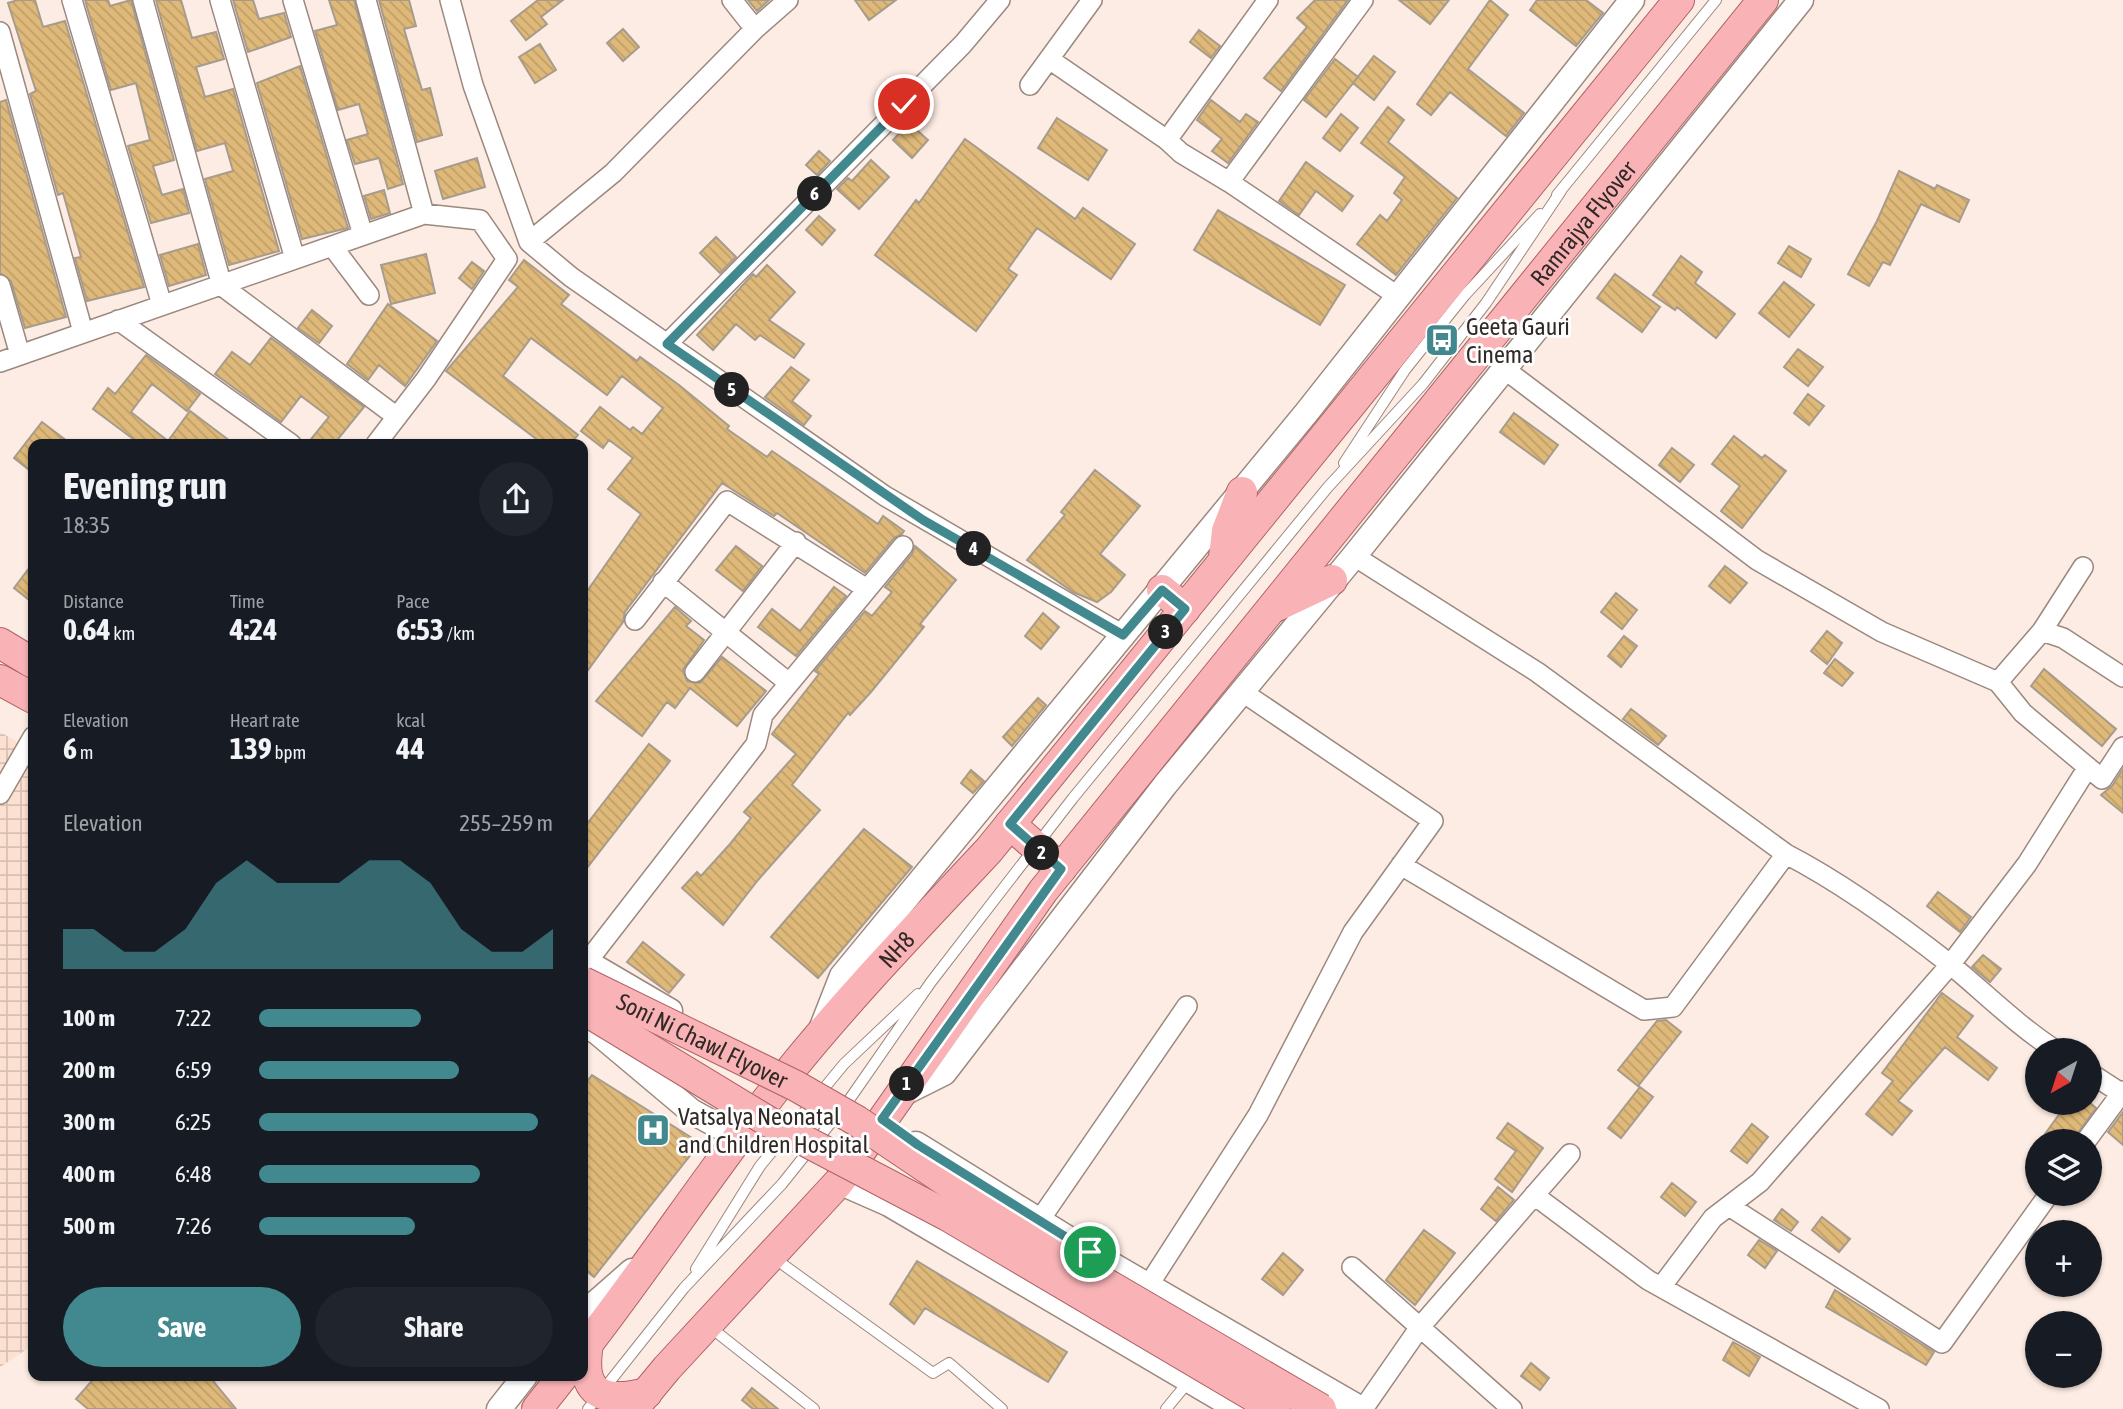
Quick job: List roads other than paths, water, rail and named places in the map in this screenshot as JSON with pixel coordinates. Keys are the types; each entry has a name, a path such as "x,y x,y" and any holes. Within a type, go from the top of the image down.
{"main road":[{"path":"1223,561 1679,0"},
{"name":"Ramrajya Flyover","path":"778,1248 839,1182 973,988 1061,869 1763,0"},
{"path":"1223,561 1227,531 1242,492"},
{"name":"NH8","path":"588,1343 738,1137 791,1070 1010,824 1223,561"},
{"path":"1271,609 1332,580"},
{"path":"1162,590 1185,609"},
{"path":"0,643 28,660"},
{"path":"0,680 28,695"},
{"path":"1010,824 1061,869"},
{"name":"Soni Ni Chawl Flyover","path":"588,970 857,1121 1045,1248 1321,1409"},
{"name":"Soni Ni Chawl Flyover","path":"588,1012 769,1122 948,1216 1275,1409"},
{"path":"588,1381 594,1401 623,1398 640,1401 778,1248"},
{"path":"537,1409 559,1381"}],"street":[{"path":"72,0 162,305"},
{"path":"143,0 222,286 397,417"},
{"path":"220,0 295,259"},
{"path":"293,0 363,235"},
{"path":"366,0 424,214"},
{"path":"450,0 472,85 529,242 571,277 923,520 1123,635"},
{"path":"732,0 755,29"},
{"path":"529,242 613,173 755,29 788,0"},
{"path":"667,344 963,44 1000,0"},
{"path":"1030,85 1091,0"},
{"path":"1167,140 1268,0"},
{"path":"1229,182 1363,0"},
{"path":"817,1041 842,976 1242,492 1632,0"},
{"path":"900,1095 944,1073 1241,691 1354,556 1801,0"},
{"path":"0,32 83,332"},
{"path":"1049,59 1167,140 1181,153 1229,182 1399,297"},
{"path":"0,362 424,214 480,220 507,259 380,439"},
{"path":"332,246 369,295"},
{"path":"0,285 20,355"},
{"path":"118,320 284,439"},
{"path":"1503,368 1757,560 1881,632 1998,682 2023,713 2102,779 2123,747"},
{"path":"635,620 727,501 867,589"},
{"path":"695,673 796,542"},
{"path":"588,963 756,744 763,715 903,546"},
{"path":"1354,556 1537,672 1786,854 1821,872 1950,965 2037,1038"},
{"path":"1998,682 2042,631 2083,567"},
{"path":"663,582 789,683"},
{"path":"2042,631 2063,638 2123,677"},
{"path":"1148,1286 1258,1115 1353,932 1433,821 1241,691"},
{"path":"0,794 28,746"},
{"path":"1661,1287 1713,1218 1760,1182 1950,965 2027,864 2088,768"},
{"path":"1401,865 1644,1010 1673,1007 1786,854"},
{"path":"588,970 791,1070"},
{"path":"1039,1221 1187,1006"},
{"path":"588,1027 691,1111 738,1137"},
{"path":"2096,1129 2122,1092 2102,1080"},
{"path":"882,1119 918,1145 1039,1221 1362,1409 1420,1327 1570,1154"},
{"path":"839,1182 889,1204 1238,1409"},
{"path":"1534,1195 1661,1287 1879,1409"},
{"path":"1729,1206 1941,1343 2040,1206"},
{"path":"588,1310 651,1255"},
{"path":"1352,1266 1512,1409"},
{"path":"499,1409 521,1381"}],"lane":[{"path":"1328,487 1405,370 1465,295 1561,191 1716,0"},
{"path":"594,1401 684,1287 782,1184 857,1090 931,982 1035,847 1328,487 1431,374 1486,303 1561,191"},
{"path":"684,1287 761,1166 844,1064 931,982"},
{"path":"778,1248 933,1373 949,1363 1002,1409"},
{"path":"707,1325 814,1409"},
{"path":"1166,1409 1190,1380"}],"place":[{"name":"Geeta Gauri Cinema","path":"1442,340"},
{"name":"Vatsalya Neonatal and Children Hospital","path":"653,1130"}]}
